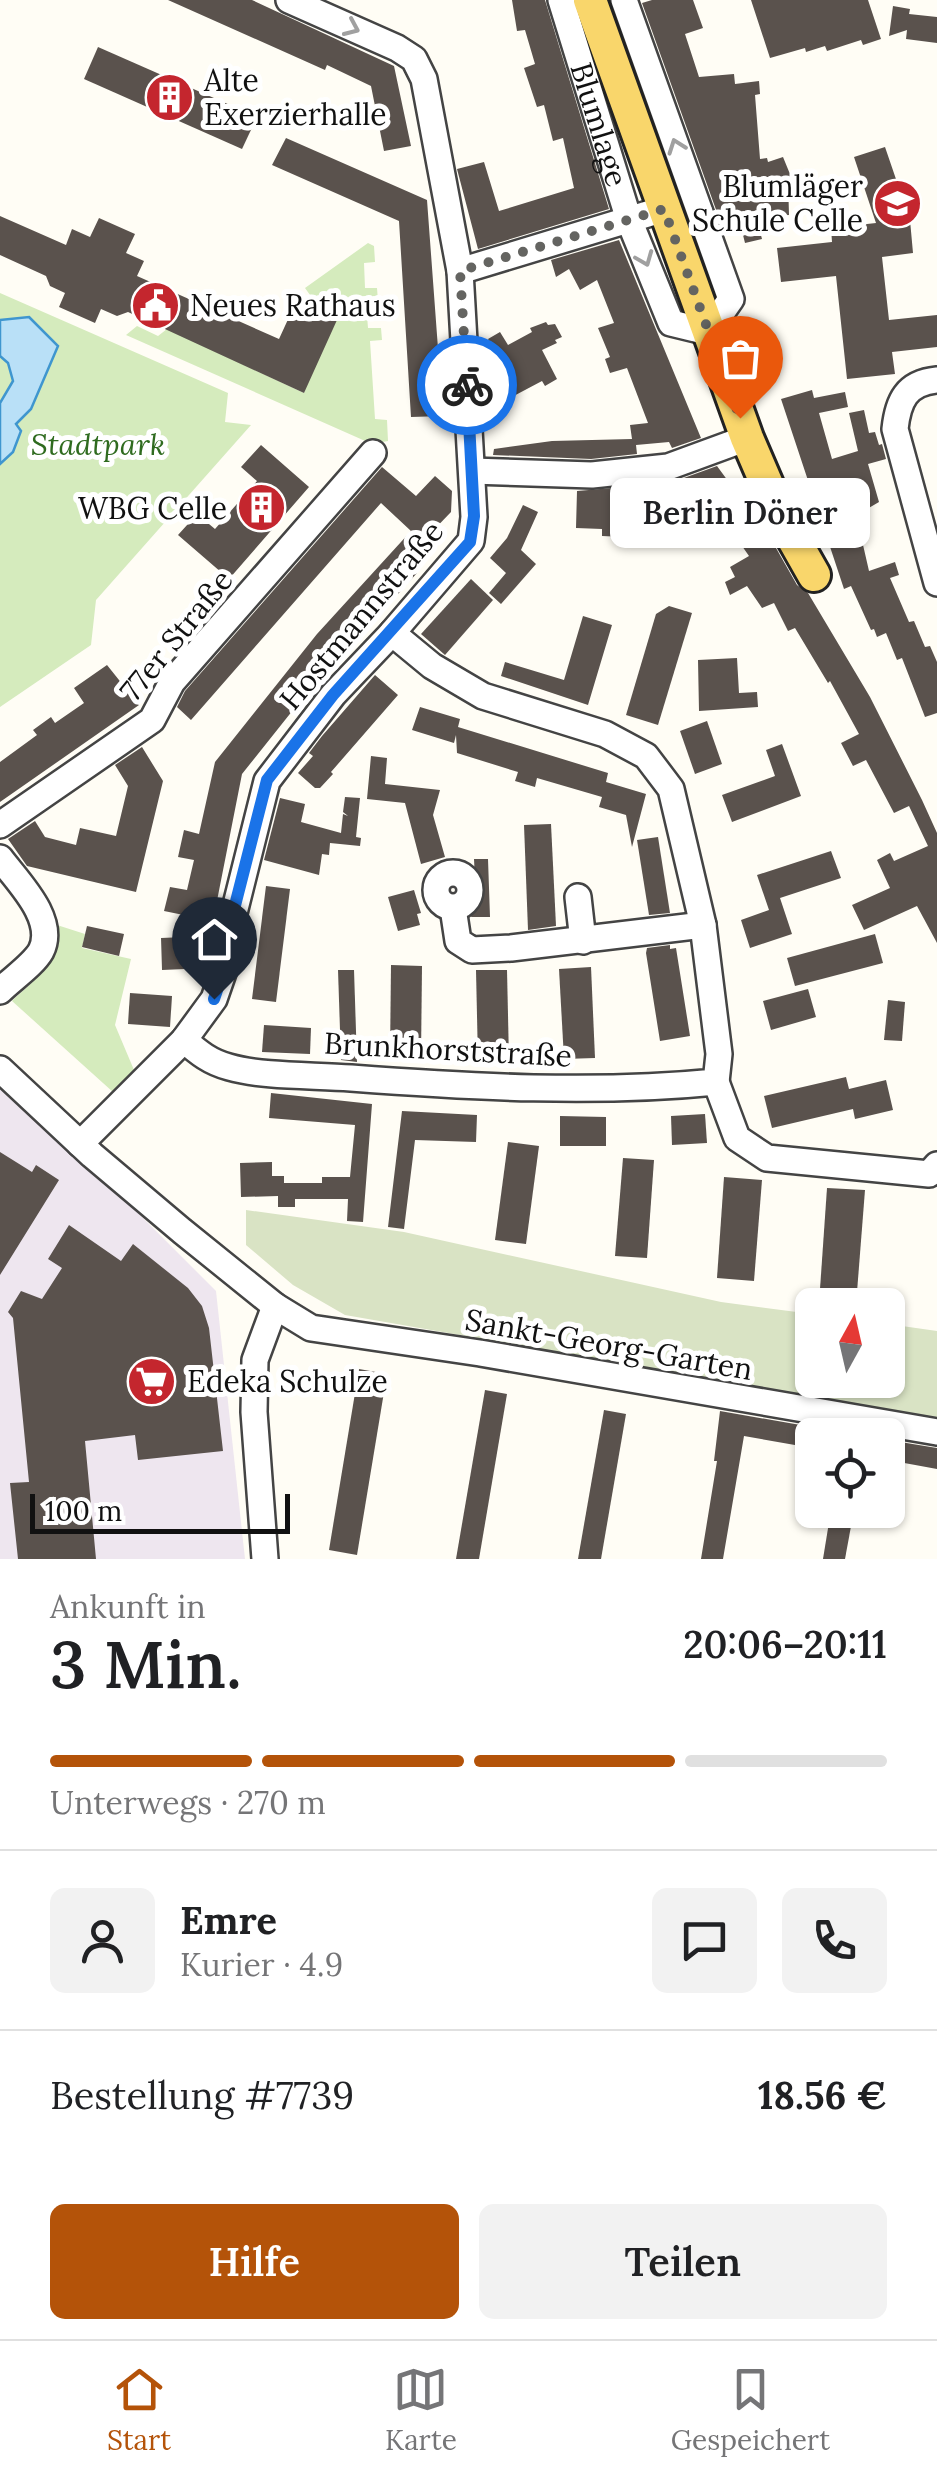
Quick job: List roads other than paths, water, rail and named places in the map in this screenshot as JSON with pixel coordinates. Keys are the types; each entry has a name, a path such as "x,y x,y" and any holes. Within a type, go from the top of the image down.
{"main road":[{"name":"Blumlage","path":"585,10 708,332 733,444 814,574"}],"street":[{"name":"Hostmannstraße","path":"80,1144 184,1040 214,999 225,967 230,925 267,780 333,695 470,542 474,516 460,271 424,79 414,59 289,0"},
{"name":"Blumlage","path":"585,10 629,220 672,323 708,332 731,300 624,0"},
{"path":"460,271 664,209"},
{"path":"937,380 910,388 897,405 895,429 926,508 937,583"},
{"path":"472,472 592,475 668,467 733,444"},
{"name":"77er Straße","path":"0,826 152,720 172,682 373,453"},
{"path":"392,632 432,666 483,696 605,734 646,756 671,789 703,925 719,1054 716,1082 738,1138 766,1158 929,1174 937,1165"},
{"path":"0,858 42,918 45,937 40,953 0,990"},
{"path":"578,898 583,940"},
{"path":"452,908 458,941 472,950 703,925"},
{"name":"Brunkhorststraße","path":"184,1040 207,1060 234,1069 358,1079 551,1088 662,1087 716,1082"},
{"path":"0,1069 80,1144 275,1306 255,1360 254,1412 265,1559"},
{"name":"Sankt-Georg-Garten","path":"275,1306 311,1328 480,1353 937,1432"}],"water":[{"path":"29,317 58,346 31,409 16,424 21,431 13,452 0,464 0,403 13,381 8,363 0,356 0,320"}],"place":[{"name":"Alte Exerzierhalle","path":"169,97"},
{"name":"Blumläger Schule Celle","path":"898,203"},
{"name":"Neues Rathaus","path":"155,305"},
{"name":"Berlin Döner","path":"740,418"},
{"name":"WBG Celle","path":"262,508"},
{"name":"Edeka Schulze","path":"152,1381"}],"park label":[{"name":"Stadtpark","path":"98,444"}]}
